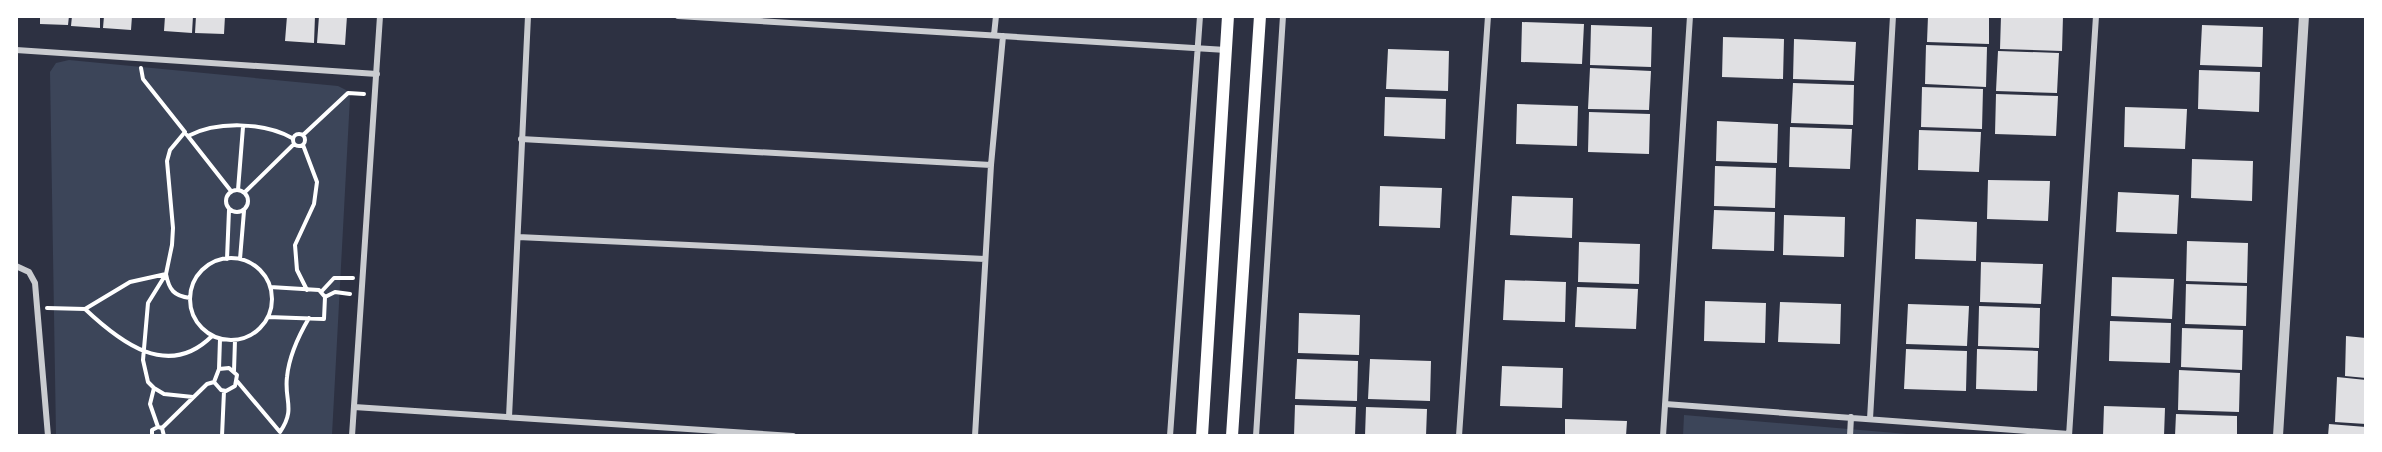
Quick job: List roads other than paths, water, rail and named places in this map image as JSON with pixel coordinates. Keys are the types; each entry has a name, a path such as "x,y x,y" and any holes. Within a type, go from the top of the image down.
{"main road":[{"path":"1202,435 1228,16"},
{"path":"1232,435 1260,16"}],"street":[{"path":"352,435 380,16"},
{"path":"509,417 528,16"},
{"path":"678,16 1226,50"},
{"path":"794,16 794,25"},
{"path":"994,35 996,16"},
{"path":"1170,435 1200,16"},
{"path":"1256,435 1283,16"},
{"path":"1459,435 1488,16"},
{"path":"1663,435 1690,16"},
{"path":"1870,419 1893,16"},
{"path":"1665,404 2069,434 2096,16"},
{"path":"2278,435 2304,16"},
{"path":"975,435 991,165 1003,36"},
{"path":"16,50 377,74"},
{"path":"521,139 991,165"},
{"path":"518,237 985,259"},
{"path":"18,266 29,272 35,283 48,435"},
{"path":"354,406 793,435"},
{"path":"1850,435 1851,417"}]}
